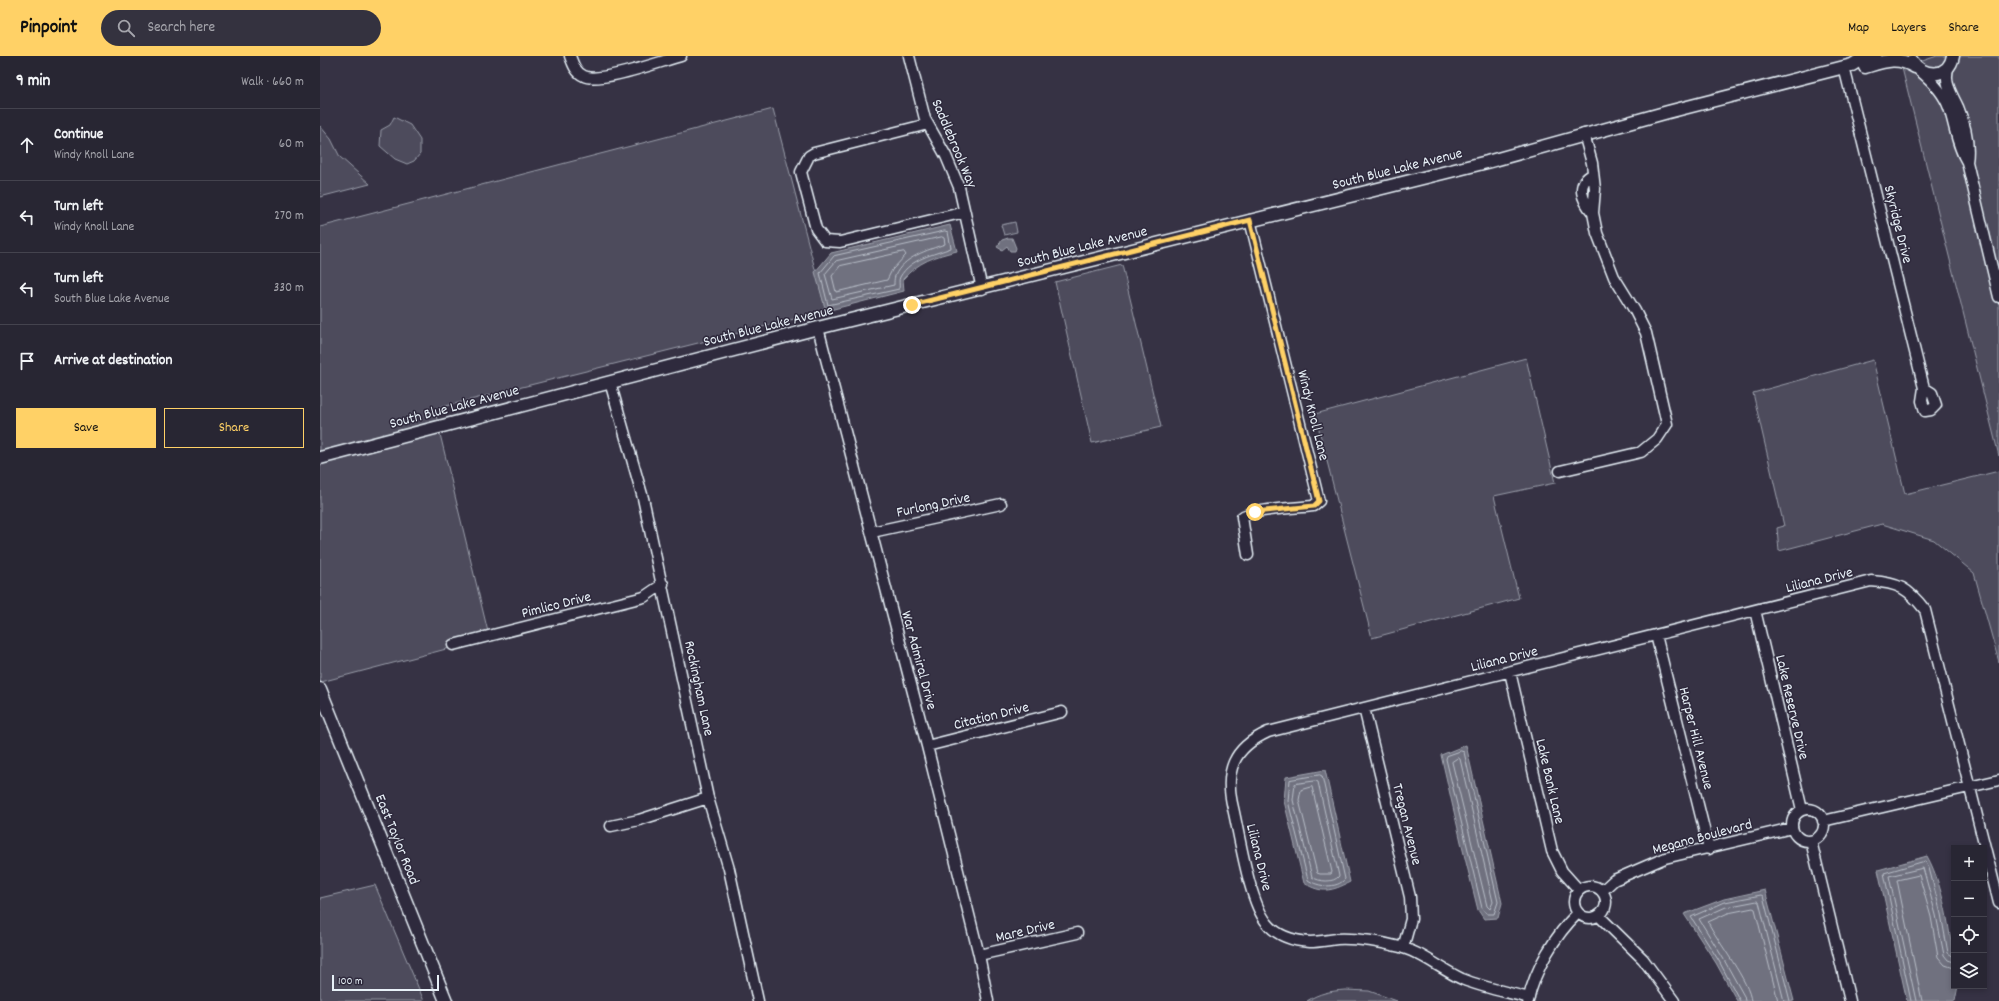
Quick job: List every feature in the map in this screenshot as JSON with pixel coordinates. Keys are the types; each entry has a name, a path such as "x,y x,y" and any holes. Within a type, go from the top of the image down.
{"main road":[{"name":"South Blue Lake Avenue","path":"320,458 818,328 982,289 1250,220 1486,162 1584,134 1848,66 1860,60 1875,56"},
{"name":"South Blue Lake Avenue","path":"1848,66 1864,67 1897,58 1908,60 1915,64"},
{"path":"1915,64 1933,74 1939,73 1953,59"},
{"name":"East Taylor Road","path":"320,689 446,1001"}],"street":[{"path":"570,56 575,68 584,77 600,79 680,56"},
{"name":"Saddlebrook Way","path":"909,56 925,119 946,156 959,187 982,289"},
{"path":"1953,59 1946,74 1946,83 1963,122 1968,142 1967,162"},
{"path":"1915,64 1940,92 1948,107 1960,149 1967,162 1999,297"},
{"name":"Skyridge Drive","path":"1848,66 1924,388"},
{"path":"928,124 814,153 809,156 801,172 816,229 825,241 840,242 965,212"},
{"path":"1560,472 1641,452 1657,439 1667,424 1646,333 1635,311 1614,277 1597,233 1593,213 1586,202 1581,189 1584,180 1593,174 1584,134"},
{"name":"Windy Knoll Lane","path":"1248,555 1242,516 1247,513 1263,510 1314,506 1319,501 1250,220"},
{"name":"War Admiral Drive","path":"818,328 927,746 979,955 988,1001"},
{"name":"Rockingham Lane","path":"610,382 638,479 663,584 708,798 729,868 758,1001"},
{"name":"Furlong Drive","path":"872,532 1001,504"},
{"name":"Liliana Drive","path":"1529,1000 1480,986 1403,948 1382,942 1358,940 1301,941 1281,935 1268,924 1254,899 1230,796 1230,776 1235,758 1241,750 1254,738 1268,732 1871,581 1891,583 1906,589 1925,610 1929,621 1999,903"},
{"name":"Pimlico Drive","path":"453,644 644,597 663,584"},
{"name":"Lake Reserve Drive","path":"1755,610 1802,810"},
{"name":"Harper Hill Avenue","path":"1656,635 1709,849"},
{"name":"Lake Bank Lane","path":"1510,672 1552,850 1562,871 1579,890"},
{"name":"Tregan Avenue","path":"1364,708 1410,897 1411,919 1403,948"},
{"name":"Citation Drive","path":"927,746 1062,712"},
{"path":"1823,821 1999,780"},
{"path":"611,826 639,820 708,798"},
{"path":"1807,809 1817,812 1823,821 1821,834 1811,840 1803,840 1798,838 1792,828 1794,818 1802,810 1807,809"},
{"name":"Megano Boulevard","path":"1602,891 1614,880 1665,858 1709,849 1792,828"},
{"path":"1811,840 1850,1001"},
{"path":"1588,885 1602,891 1606,901 1606,907 1599,916 1588,918 1578,913 1574,904 1576,894 1579,890 1588,885"},
{"path":"1529,1000 1537,975 1553,945 1569,922 1578,913"},
{"path":"1599,916 1642,958 1674,1001"},
{"name":"Mare Drive","path":"979,955 1077,934"}],"shaded area":[{"path":"1937,56 1999,56 1999,456 1902,68"},
{"path":"773,109 826,311 434,409 438,423 320,454 320,227"},
{"path":"394,117 410,125 420,140 420,154 414,161 407,164 395,159 380,146 381,130 390,125"},
{"path":"320,126 331,139 340,157 370,184 320,197"},
{"path":"1015,222 1017,232 1004,235 1001,225"},
{"path":"1122,265 1161,427 1092,443 1055,282"},
{"path":"1526,358 1555,483 1494,496 1519,598 1372,638 1315,414"},
{"path":"1873,360 1905,494 1999,471 1999,662 1974,573 1934,540 1882,524 1779,551 1777,528 1784,526 1753,393"},
{"path":"439,430 488,632 448,642 450,648 321,682 320,462"},
{"path":"375,885 424,1001 320,1001 320,898"},
{"path":"1345,990 1369,991 1397,1001 1307,1001 1325,993"}],"water":[{"path":"950,225 957,251 927,260 915,268 903,279 904,291 826,311 815,272 831,253"},
{"path":"1012,238 1016,248 1015,251 1010,251 1007,246 1002,250 997,247 1002,240"},
{"path":"1466,745 1502,903 1498,918 1484,919 1478,910 1441,755"},
{"path":"1325,770 1350,882 1338,888 1322,890 1316,889 1304,883 1284,801 1286,777"},
{"path":"1927,856 1939,885 1947,919 1951,946 1951,989 1957,989 1955,1001 1907,1001 1878,870"},
{"path":"1765,890 1794,1001 1737,1001 1716,963 1684,914 1724,899"}],"route":[{"path":"912,305 982,289 1250,220 1319,497 1319,501 1314,506 1255,512"}]}
